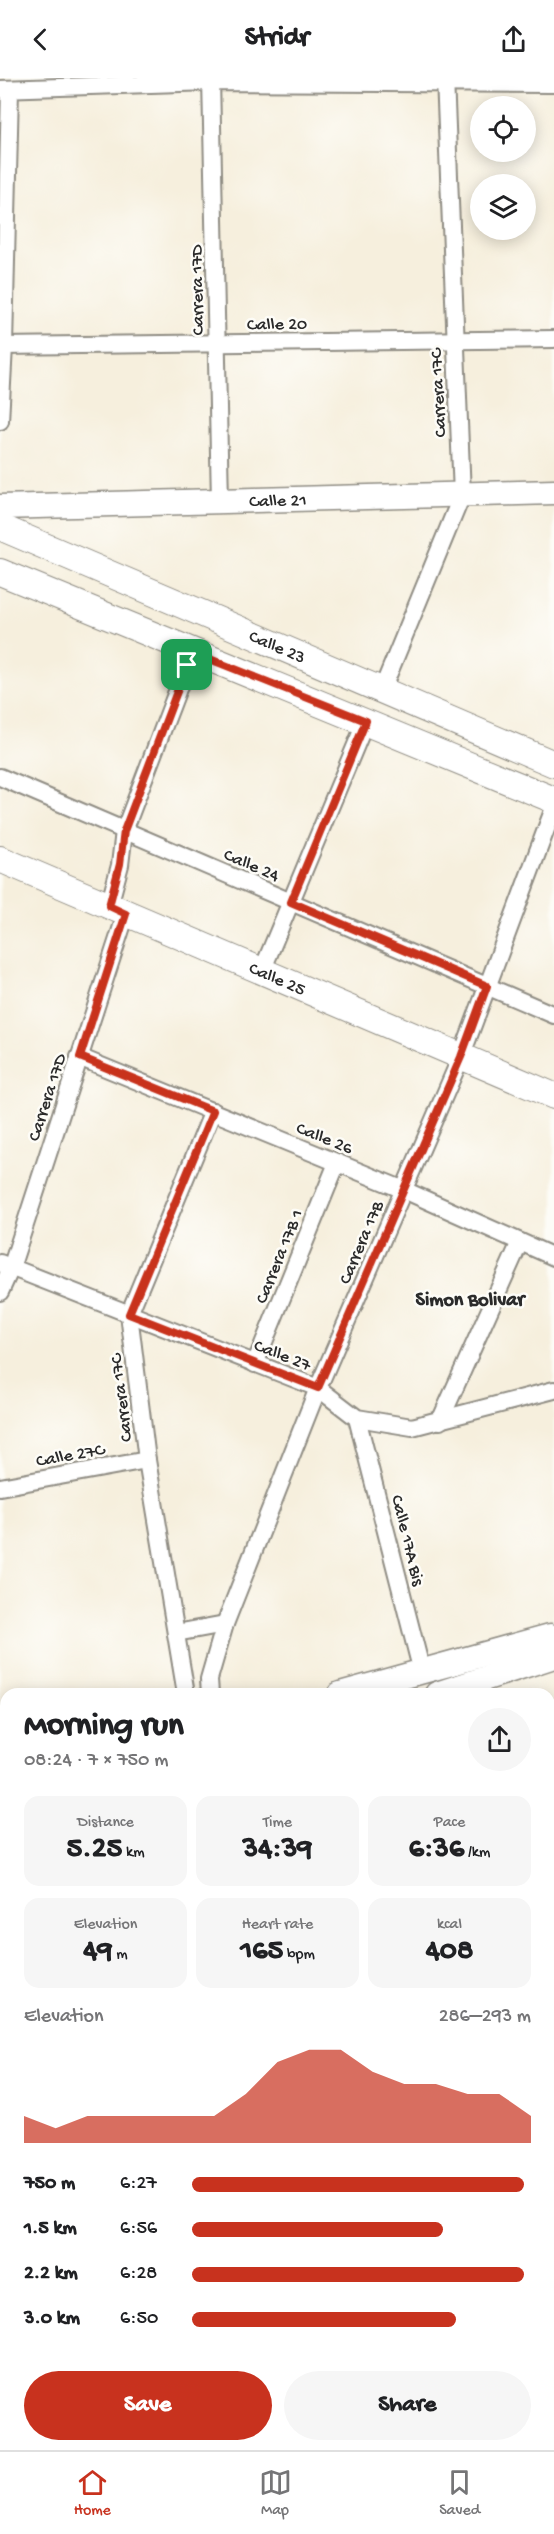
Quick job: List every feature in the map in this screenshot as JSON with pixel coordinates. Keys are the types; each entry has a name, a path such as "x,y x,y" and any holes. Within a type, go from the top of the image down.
{"main road":[{"name":"Calle 21","path":"0,507 554,492"},
{"name":"Calle 23","path":"0,527 554,764"},
{"name":"Calle 23","path":"0,572 554,800"},
{"name":"Calle 25","path":"0,859 554,1096"},
{"path":"362,1688 550,1636 554,1638"},
{"path":"455,1688 554,1656"}],"street":[{"path":"0,421 5,89 211,80 445,80 554,84"},
{"name":"Carrera 17D","path":"211,80 220,501"},
{"name":"Carrera 17C","path":"382,690 462,495 445,80"},
{"name":"Calle 20","path":"2,346 554,339"},
{"name":"Carrera 17D","path":"0,1292 5,1265 80,1057 118,910 124,831 192,652"},
{"path":"262,971 366,721"},
{"name":"Calle 24","path":"0,777 554,1015"},
{"name":"Carrera 17B","path":"210,1688 209,1679 225,1624 318,1388 461,1057 554,808"},
{"name":"Calle 26","path":"80,1057 404,1190 554,1257"},
{"name":"Carrera 17C","path":"185,1688 147,1460 129,1314 213,1111"},
{"name":"Carrera 17B 1","path":"255,1364 338,1163"},
{"path":"440,1421 520,1242"},
{"name":"Calle 27","path":"5,1265 318,1388 357,1418 412,1427 554,1390"},
{"name":"Calle 17A Bis","path":"357,1418 422,1672"},
{"name":"Calle 27C","path":"0,1487 147,1460"},
{"path":"176,1633 225,1624"}],"district":[{"name":"Simon Bolivar","path":"470,1298"}],"route":[{"path":"192,652 366,721 291,902 487,986 461,1057 318,1388 129,1314 213,1111 80,1057 126,914 109,906 120,864 124,831 187,665 192,652"}]}
